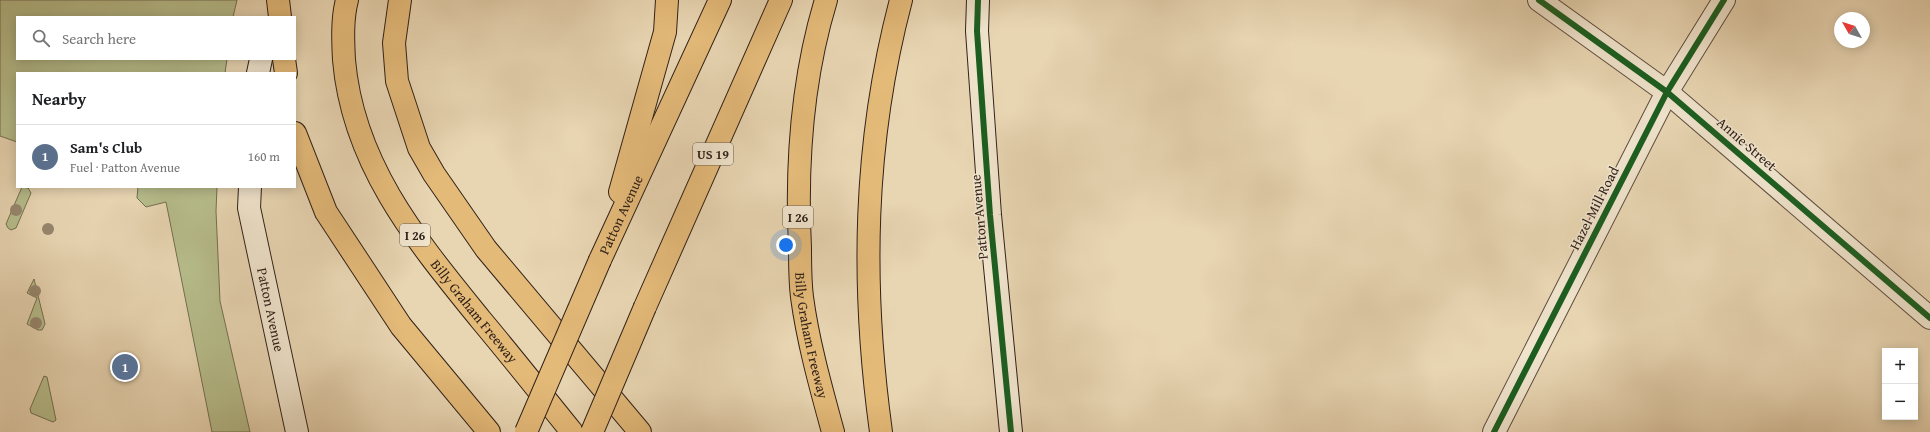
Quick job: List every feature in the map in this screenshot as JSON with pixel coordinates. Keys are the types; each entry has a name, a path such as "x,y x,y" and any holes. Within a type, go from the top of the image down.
{"main road":[{"path":"277,0 280,16"},
{"name":"Billy Graham Freeway","path":"347,0 343,45 346,89 358,131 374,170 411,229 446,277 572,432"},
{"path":"400,0 394,43 398,80 419,148 434,174 486,249 640,432"},
{"path":"600,260 665,32 667,0"},
{"name":"Patton Avenue","path":"526,432 600,260 720,0"},
{"name":"US 19","path":"592,432 645,307 781,0"},
{"name":"Billy Graham Freeway","path":"826,0 810,68 801,140 798,219 802,296 819,380 833,432"},
{"path":"881,432 868,302 867,252 869,198 883,84 901,0"},
{"path":"284,60 286,72"},
{"path":"296,136 326,212 401,326 489,432"}],"street":[{"path":"272,16 277,0"},
{"name":"Patton Avenue","path":"978,0 977,31 990,215 1011,432"},
{"name":"Annie Street","path":"1539,0 1667,92 1930,318"},
{"name":"Hazel Mill Road","path":"1494,432 1667,92 1724,0"},
{"path":"258,72 261,60"},
{"name":"Patton Avenue","path":"250,188 249,208 297,432"}],"green space":[{"path":"0,0 237,0 233,16 16,16 16,60 227,60 225,72 16,72 16,142 0,136"},
{"path":"22,188 28,188 31,193 16,228 11,230 6,224"},
{"path":"138,188 217,188 216,211 220,301 250,432 212,432 166,202 146,207 137,198"},
{"path":"34,279 45,324 42,330 38,330 27,324 37,298 27,293"},
{"path":"44,376 47,377 56,420 53,422 31,413 30,409"}],"cycle path":[{"path":"978,0 977,31 990,215 1011,432"},
{"path":"1539,0 1667,92 1930,318"},
{"path":"1494,432 1667,92 1724,0"}],"place":[{"name":"Sam's Club","path":"125,367"}]}
